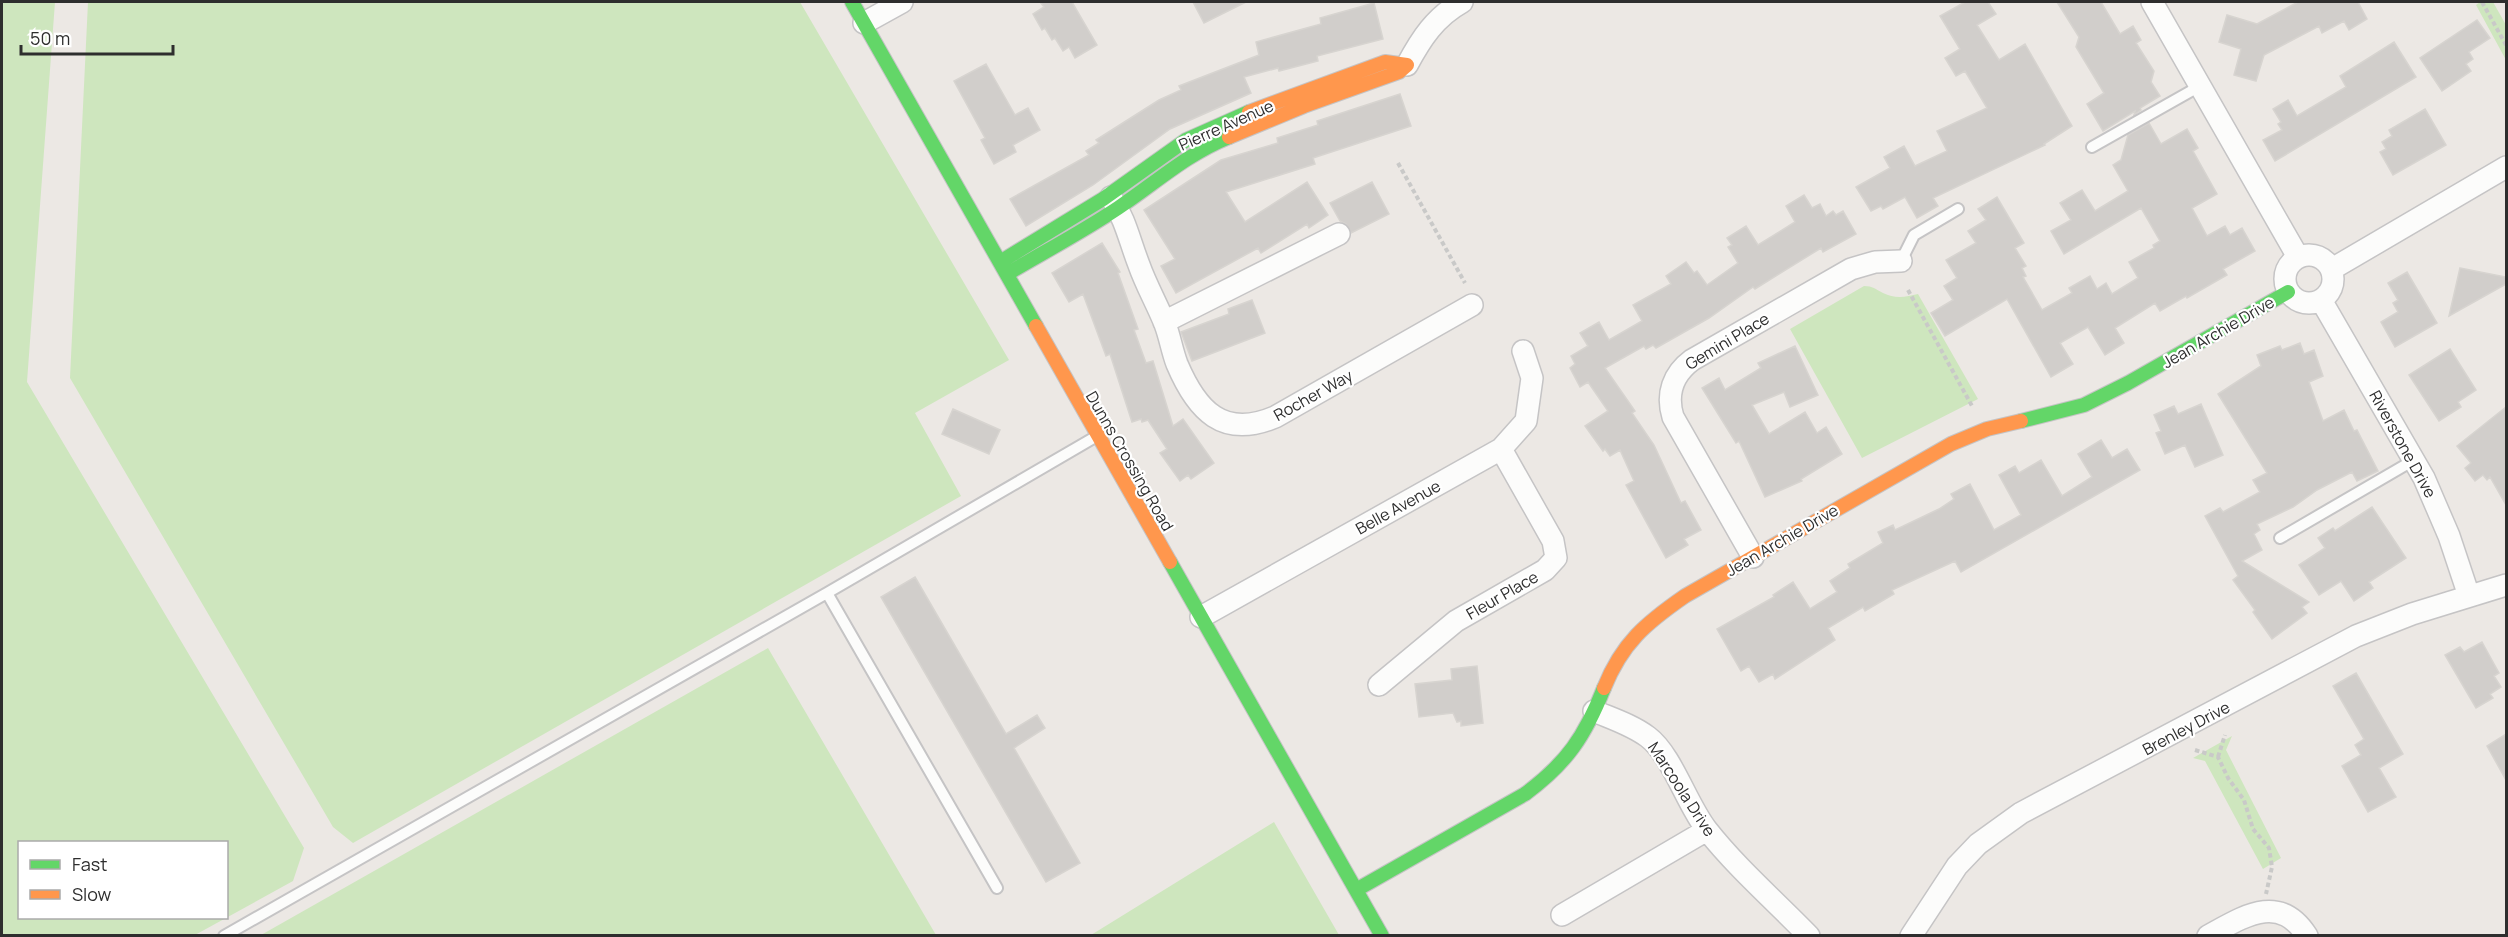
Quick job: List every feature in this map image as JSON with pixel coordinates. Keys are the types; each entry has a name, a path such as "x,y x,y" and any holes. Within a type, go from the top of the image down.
{"street":[{"name":"Dunns Crossing Road","path":"852,2 1382,936"},
{"path":"864,23 902,2"},
{"name":"Pierre Avenue","path":"1003,268 1205,147 1304,106 1398,72 1407,65 1436,20 1462,2"},
{"path":"2152,2 2298,257"},
{"path":"2332,270 2339,263 2506,167"},
{"name":"Rocher Way","path":"1114,201 1131,236 1139,266 1164,322 1177,364 1196,399 1208,413 1222,422 1239,426 1256,425 1275,417 1472,305"},
{"path":"1164,322 1339,234"},
{"path":"2318,255 2329,263 2334,276 2331,290 2321,300 2314,303 2300,301 2289,292 2285,276 2287,269 2298,257 2318,255"},
{"name":"Gemini Place","path":"1753,557 1673,417 1670,396 1677,375 1692,360 1851,269 1875,262 1901,261"},
{"name":"Jean Archie Drive","path":"1356,890 1525,794 1546,778 1570,755 1587,729 1610,672 1634,636 1651,619 1685,596 1951,444 1987,429 2084,405 2289,292"},
{"name":"Riverstone Drive","path":"2321,300 2414,460 2441,516 2469,596"},
{"name":"Belle Avenue","path":"1201,617 1501,449 1526,421 1532,378 1524,351"},
{"name":"Fleur Place","path":"1379,685 1456,621 1545,570 1556,558 1553,541 1501,449"},
{"name":"Brenley Drive","path":"1911,936 1957,866 1978,844 2021,813 2356,636 2412,614 2506,585"},
{"name":"Marcoola Drive","path":"1594,711 1630,726 1650,738 1707,830 1809,936"},
{"path":"1562,915 1707,830"},
{"path":"2208,936 2254,912 2266,911 2277,912 2289,917 2298,923 2307,936"}],"lane":[{"path":"2092,147 2200,86"},
{"path":"1901,261 1914,235 1958,209"},
{"path":"224,936 827,593 1097,436"},
{"path":"2280,538 2414,460"},
{"path":"827,593 997,888"}],"path":[{"path":"2482,2 2506,45"},
{"path":"1398,163 1465,283"},
{"path":"1908,290 1972,406"},
{"path":"2225,735 2218,757 2228,778 2244,800 2253,830 2266,844 2271,854 2272,867 2266,900"},
{"path":"2195,750 2218,757"}],"green space":[{"path":"2,2 55,2 27,382 304,848 293,881 228,917 228,841 18,841 18,919 224,919 195,935 2,935"},
{"path":"88,2 800,2 1009,360 915,413 961,496 353,843 333,827 70,378"},
{"path":"2480,2 2493,2 2506,25 2506,60 2476,5"},
{"path":"1864,286 1896,297 1918,294 1978,399 1862,458 1790,329"},
{"path":"768,648 936,935 261,935"},
{"path":"2232,736 2226,750 2281,858 2263,869 2205,761 2193,758"},
{"path":"1274,822 1339,935 1091,935"}],"building":[{"path":"1040,2 1072,2 1097,45 1075,58 1069,47 1063,51 1055,38 1052,40 1045,28 1042,30 1033,14 1044,7"},
{"path":"1193,2 1246,2 1204,23"},
{"path":"1965,2 1988,2 1996,14 1977,25 1999,60 2025,44 2072,126 2045,145 1933,198 1938,206 1917,218 1905,197 1883,209 1881,206 1871,211 1856,187 1890,168 1884,157 1904,146 1915,166 1947,151 1937,131 1987,108 1965,71 1956,76 1945,58 1960,49 1940,16"},
{"path":"2057,2 2101,2 2120,34 2133,26 2141,40 2136,43 2154,71 2151,82 2160,96 2140,108 2141,110 2134,115 2135,111 2103,131 2087,104 2104,93 2076,47 2079,37"},
{"path":"2298,2 2358,2 2367,19 2349,30 2344,21 2322,33 2319,26 2264,55 2256,81 2234,75 2241,49 2219,42 2227,15 2257,24"},
{"path":"1374,3 1383,39 1317,56 1318,61 1244,77 1251,93 1170,129 1093,185 1026,226 1010,199 1089,155 1086,151 1099,143 1096,140 1159,100 1181,90 1179,86 1259,55 1256,42 1321,24 1320,18"},
{"path":"2477,20 2490,38 2469,52 2473,59 2466,64 2471,71 2442,91 2420,58"},
{"path":"2394,42 2416,77 2275,161 2263,140 2282,130 2278,124 2281,122 2273,109 2288,100 2297,116 2346,87 2340,76"},
{"path":"986,64 1015,115 1028,108 1040,130 1013,145 1016,152 994,164 981,140 985,138 954,81"},
{"path":"1400,94 1411,126 1313,158 1315,164 1226,192 1245,222 1307,182 1328,215 1309,228 1307,224 1261,253 1258,248 1176,293 1161,266 1175,259 1144,210 1221,160 1278,143 1277,138 1318,125 1317,121"},
{"path":"2425,109 2446,145 2393,175 2380,152 2386,149 2382,142 2392,136 2389,130"},
{"path":"2149,123 2161,144 2187,129 2198,148 2193,151 2217,194 2192,208 2207,236 2225,226 2230,235 2242,228 2255,251 2223,269 2227,275 2187,298 2186,296 2160,311 2155,303 2115,328 2124,343 2105,355 2088,327 2060,343 2073,364 2051,377 2007,299 1945,336 1931,313 1953,300 1944,286 1957,278 1946,260 1976,243 1968,231 1986,220 1978,209 1997,197 2024,243 2015,248 2026,266 2022,268 2026,276 2023,277 2042,310 2072,293 2069,288 2090,276 2097,289 2106,283 2112,294 2138,278 2129,262 2154,248 2153,245 2160,241 2141,208 2064,254 2051,231 2071,220 2060,203 2082,190 2095,211 2128,191 2113,165 2121,160 2128,135"},
{"path":"1372,182 1389,214 1351,233 1346,224 1340,221 1330,203"},
{"path":"1804,195 1812,208 1820,204 1826,216 1833,211 1836,215 1843,211 1856,234 1823,252 1821,248 1755,289 1753,287 1709,318 1656,348 1653,345 1646,349 1644,346 1605,368 1635,411 1632,413 1654,445 1681,503 1685,501 1701,530 1684,539 1688,545 1666,558 1626,485 1634,481 1620,450 1610,456 1605,449 1603,451 1585,426 1608,411 1588,382 1580,387 1570,368 1575,364 1571,356 1588,346 1580,333 1599,322 1609,340 1642,321 1633,305 1671,284 1666,276 1686,262 1694,273 1697,271 1707,285 1738,263 1728,247 1732,245 1727,238 1746,226 1758,245 1795,222 1786,206"},
{"path":"1102,243 1120,272 1118,273 1138,329 1134,330 1146,363 1153,361 1173,426 1183,419 1214,463 1191,479 1188,475 1180,481 1160,453 1167,449 1148,420 1142,422 1141,419 1132,422 1110,354 1106,356 1083,294 1069,302 1052,273"},
{"path":"2460,268 2506,277 2506,284 2449,316"},
{"path":"2407,272 2437,323 2395,347 2381,322 2398,312 2393,303 2398,300 2388,283"},
{"path":"1252,300 1265,333 1192,361 1181,332 1229,314 1228,309"},
{"path":"2300,343 2304,354 2314,350 2323,376 2309,382 2323,421 2344,410 2378,471 2357,481 2352,472 2317,490 2293,507 2257,524 2260,530 2254,534 2262,550 2242,561 2309,602 2302,607 2307,613 2272,639 2253,612 2255,610 2233,580 2238,576 2205,516 2220,508 2223,512 2260,492 2253,480 2267,473 2218,394 2261,366 2257,355 2280,346 2282,350"},
{"path":"1795,346 1818,395 1790,407 1784,392 1752,405 1769,434 1805,412 1817,433 1826,427 1842,454 1801,479 1802,481 1765,497 1739,441 1736,443 1702,388 1719,378 1725,390 1761,368 1758,363"},
{"path":"2450,349 2476,390 2458,402 2461,407 2439,421 2409,375"},
{"path":"2201,404 2223,455 2195,467 2185,445 2165,454 2156,433 2161,431 2154,415 2174,406 2178,414"},
{"path":"2506,407 2506,505 2490,477 2487,480 2483,475 2475,481 2465,468 2471,463 2457,446"},
{"path":"953,409 1000,430 989,454 942,434"},
{"path":"2101,440 2112,458 2127,449 2140,470 1961,572 1955,561 1892,590 1894,594 1865,611 1863,607 1828,628 1835,640 1775,679 1773,674 1759,682 1749,666 1741,671 1717,629 1774,597 1773,595 1793,582 1810,609 1837,592 1830,581 1850,568 1848,564 1883,543 1878,532 1893,525 1895,530 1939,509 1954,499 1951,494 1970,484 1994,530 2021,515 1999,475 2015,466 2019,473 2041,460 2062,496 2092,477 2078,454"},
{"path":"2372,507 2406,558 2369,582 2373,588 2354,601 2341,581 2319,595 2299,565 2325,548 2318,538 2333,528 2335,531"},
{"path":"915,577 1006,734 1037,715 1045,728 1014,748 1080,863 1046,882 881,597"},
{"path":"2482,642 2499,673 2494,676 2501,687 2490,694 2493,698 2476,708 2445,655 2460,647 2464,652"},
{"path":"1477,666 1483,723 1461,726 1461,721 1457,722 1453,713 1419,717 1415,684 1452,680 1451,669"},
{"path":"2356,673 2403,754 2379,768 2396,797 2368,812 2342,766 2361,755 2355,745 2364,739 2333,686"},
{"path":"2506,734 2506,780 2487,746"}],"traffic: fast":[{"path":"852,2 1036,326"},
{"path":"1000,262 1103,199 1186,140 1249,112"},
{"path":"1007,274 1104,217 1199,152 1229,137"},
{"path":"2021,421 2084,405 2128,383 2288,292"},
{"path":"1170,562 1382,936"},
{"path":"1356,890 1525,794 1540,783 1563,759 1582,734 1604,688"}],"traffic: slow":[{"path":"1229,137 1304,106 1399,72 1407,65 1385,62 1249,112"},
{"path":"1036,326 1170,562"},
{"path":"1604,688 1627,646 1658,615 1685,596 1951,444 1987,429 2021,421"}]}
